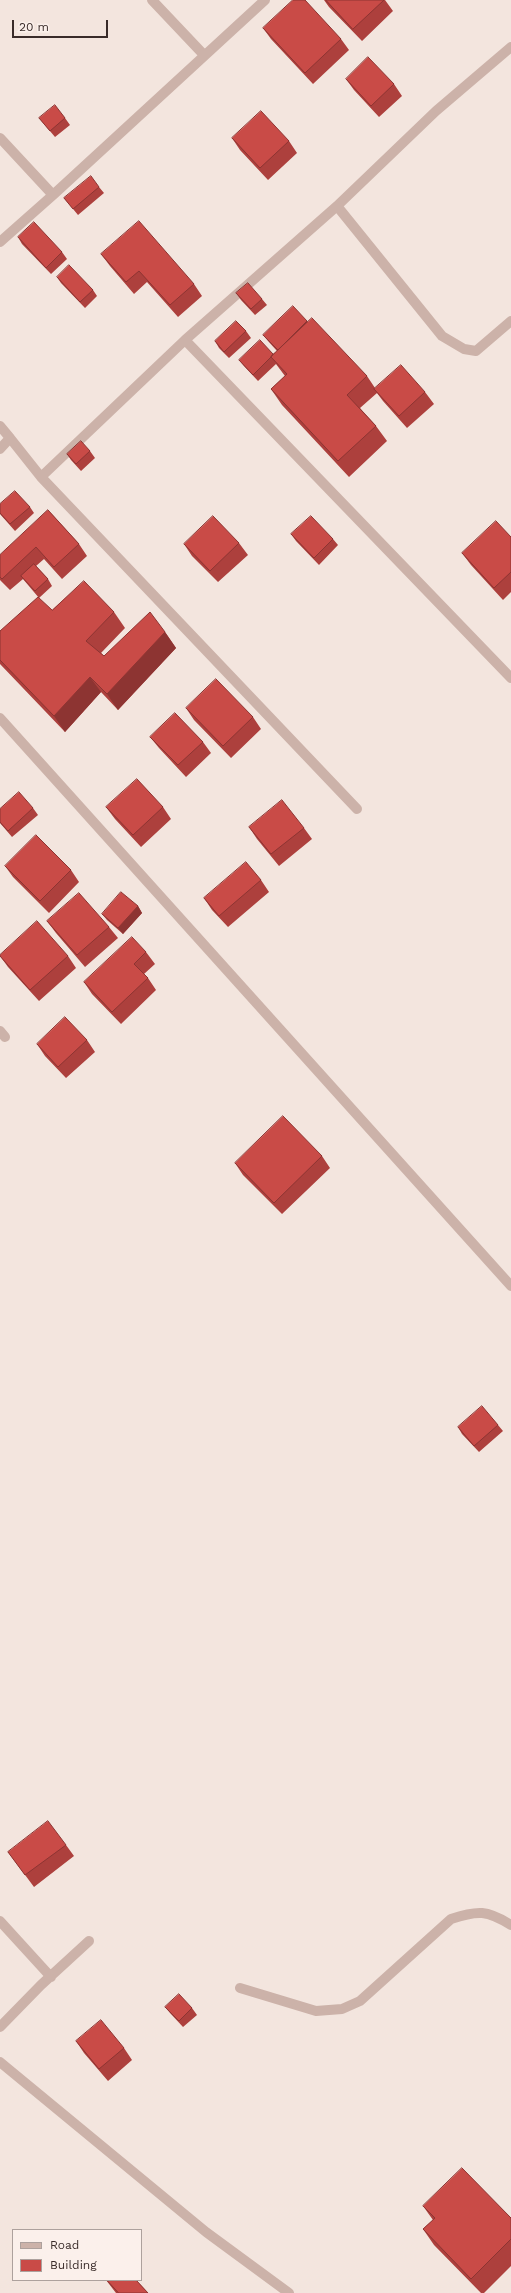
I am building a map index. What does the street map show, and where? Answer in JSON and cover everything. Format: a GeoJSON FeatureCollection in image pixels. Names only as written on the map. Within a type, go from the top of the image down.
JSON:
{"type":"FeatureCollection","features":[{"type":"Feature","properties":{"kind":"street"},"geometry":{"type":"LineString","coordinates":[[152,0],[204,55]]}},
{"type":"Feature","properties":{"kind":"street"},"geometry":{"type":"LineString","coordinates":[[0,242],[265,0]]}},
{"type":"Feature","properties":{"kind":"street"},"geometry":{"type":"LineString","coordinates":[[41,477],[185,340],[337,206],[436,111],[511,47]]}},
{"type":"Feature","properties":{"kind":"street"},"geometry":{"type":"LineString","coordinates":[[0,138],[53,195]]}},
{"type":"Feature","properties":{"kind":"street"},"geometry":{"type":"LineString","coordinates":[[337,206],[442,336],[464,349],[476,351],[511,321]]}},
{"type":"Feature","properties":{"kind":"street"},"geometry":{"type":"LineString","coordinates":[[185,340],[511,678]]}},
{"type":"Feature","properties":{"kind":"street"},"geometry":{"type":"LineString","coordinates":[[0,426],[41,477],[357,809]]}},
{"type":"Feature","properties":{"kind":"street"},"geometry":{"type":"LineString","coordinates":[[0,449],[10,438]]}},
{"type":"Feature","properties":{"kind":"street"},"geometry":{"type":"LineString","coordinates":[[0,718],[511,1286]]}},
{"type":"Feature","properties":{"kind":"street"},"geometry":{"type":"LineString","coordinates":[[240,1988],[316,2011],[342,2009],[360,2001],[451,1919],[470,1913],[492,1914],[511,1924]]}},
{"type":"Feature","properties":{"kind":"street"},"geometry":{"type":"LineString","coordinates":[[0,1922],[51,1977]]}},
{"type":"Feature","properties":{"kind":"street"},"geometry":{"type":"LineString","coordinates":[[0,2027],[89,1941]]}},
{"type":"Feature","properties":{"kind":"street"},"geometry":{"type":"LineString","coordinates":[[0,2062],[206,2232],[289,2293]]}},
{"type":"Feature","properties":{"kind":"building"},"geometry":{"type":"Polygon","coordinates":[[[293,0],[305,0],[341,39],[305,73],[263,28],[293,0]]]}},
{"type":"Feature","properties":{"kind":"building"},"geometry":{"type":"Polygon","coordinates":[[[326,0],[384,0],[353,29],[326,0]]]}},
{"type":"Feature","properties":{"kind":"building"},"geometry":{"type":"Polygon","coordinates":[[[368,57],[394,84],[371,106],[346,79],[368,57]]]}},
{"type":"Feature","properties":{"kind":"building"},"geometry":{"type":"Polygon","coordinates":[[[55,105],[65,118],[50,131],[39,118],[55,105]]]}},
{"type":"Feature","properties":{"kind":"building"},"geometry":{"type":"Polygon","coordinates":[[[261,111],[289,141],[260,168],[232,138],[261,111]]]}},
{"type":"Feature","properties":{"kind":"building"},"geometry":{"type":"Polygon","coordinates":[[[91,176],[99,187],[73,209],[64,198],[91,176]]]}},
{"type":"Feature","properties":{"kind":"building"},"geometry":{"type":"Polygon","coordinates":[[[139,221],[194,284],[170,305],[139,271],[126,282],[101,254],[139,221]]]}},
{"type":"Feature","properties":{"kind":"building"},"geometry":{"type":"Polygon","coordinates":[[[34,222],[62,252],[46,268],[18,237],[34,222]]]}},
{"type":"Feature","properties":{"kind":"building"},"geometry":{"type":"Polygon","coordinates":[[[69,265],[93,290],[80,302],[57,277],[69,265]]]}},
{"type":"Feature","properties":{"kind":"building"},"geometry":{"type":"Polygon","coordinates":[[[248,283],[262,299],[251,309],[236,293],[248,283]]]}},
{"type":"Feature","properties":{"kind":"building"},"geometry":{"type":"Polygon","coordinates":[[[293,306],[307,321],[278,350],[263,335],[293,306]]]}},
{"type":"Feature","properties":{"kind":"building"},"geometry":{"type":"Polygon","coordinates":[[[312,318],[367,376],[347,395],[376,426],[338,461],[271,389],[287,374],[271,357],[312,318]]]}},
{"type":"Feature","properties":{"kind":"building"},"geometry":{"type":"Polygon","coordinates":[[[236,321],[246,331],[224,352],[215,341],[236,321]]]}},
{"type":"Feature","properties":{"kind":"building"},"geometry":{"type":"Polygon","coordinates":[[[260,340],[273,354],[253,375],[239,360],[260,340]]]}},
{"type":"Feature","properties":{"kind":"building"},"geometry":{"type":"Polygon","coordinates":[[[401,365],[425,392],[399,416],[374,389],[401,365]]]}},
{"type":"Feature","properties":{"kind":"building"},"geometry":{"type":"Polygon","coordinates":[[[81,441],[90,451],[76,464],[67,454],[81,441]]]}},
{"type":"Feature","properties":{"kind":"building"},"geometry":{"type":"Polygon","coordinates":[[[15,491],[30,507],[10,524],[0,513],[0,504],[15,491]]]}},
{"type":"Feature","properties":{"kind":"building"},"geometry":{"type":"Polygon","coordinates":[[[48,510],[79,544],[54,567],[36,547],[2,579],[0,577],[0,555],[48,510]]]}},
{"type":"Feature","properties":{"kind":"building"},"geometry":{"type":"Polygon","coordinates":[[[213,516],[239,543],[210,571],[184,544],[213,516]]]}},
{"type":"Feature","properties":{"kind":"building"},"geometry":{"type":"Polygon","coordinates":[[[311,516],[333,539],[314,558],[291,534],[311,516]]]}},
{"type":"Feature","properties":{"kind":"building"},"geometry":{"type":"Polygon","coordinates":[[[496,521],[511,537],[511,572],[494,588],[462,553],[496,521]]]}},
{"type":"Feature","properties":{"kind":"building"},"geometry":{"type":"Polygon","coordinates":[[[34,564],[48,579],[35,591],[21,576],[34,564]]]}},
{"type":"Feature","properties":{"kind":"building"},"geometry":{"type":"Polygon","coordinates":[[[84,581],[114,612],[86,641],[104,656],[150,612],[165,632],[107,694],[90,677],[54,716],[0,660],[0,631],[38,597],[52,610],[84,581]]]}},
{"type":"Feature","properties":{"kind":"building"},"geometry":{"type":"Polygon","coordinates":[[[216,679],[253,717],[223,746],[186,708],[216,679]]]}},
{"type":"Feature","properties":{"kind":"building"},"geometry":{"type":"Polygon","coordinates":[[[175,713],[203,742],[178,765],[150,737],[175,713]]]}},
{"type":"Feature","properties":{"kind":"building"},"geometry":{"type":"Polygon","coordinates":[[[137,779],[163,807],[133,835],[106,807],[137,779]]]}},
{"type":"Feature","properties":{"kind":"building"},"geometry":{"type":"Polygon","coordinates":[[[19,792],[33,808],[8,831],[0,822],[0,809],[19,792]]]}},
{"type":"Feature","properties":{"kind":"building"},"geometry":{"type":"Polygon","coordinates":[[[282,800],[304,828],[271,854],[249,827],[282,800]]]}},
{"type":"Feature","properties":{"kind":"building"},"geometry":{"type":"Polygon","coordinates":[[[36,835],[71,870],[40,901],[5,866],[36,835]]]}},
{"type":"Feature","properties":{"kind":"building"},"geometry":{"type":"Polygon","coordinates":[[[246,862],[261,880],[219,916],[204,898],[246,862]]]}},
{"type":"Feature","properties":{"kind":"building"},"geometry":{"type":"Polygon","coordinates":[[[121,892],[138,906],[118,928],[102,914],[121,892]]]}},
{"type":"Feature","properties":{"kind":"building"},"geometry":{"type":"Polygon","coordinates":[[[79,893],[109,927],[77,955],[47,921],[79,893]]]}},
{"type":"Feature","properties":{"kind":"building"},"geometry":{"type":"Polygon","coordinates":[[[37,921],[68,956],[30,990],[0,955],[37,921]]]}},
{"type":"Feature","properties":{"kind":"building"},"geometry":{"type":"Polygon","coordinates":[[[132,937],[146,952],[134,964],[148,978],[112,1012],[84,982],[132,937]]]}},
{"type":"Feature","properties":{"kind":"building"},"geometry":{"type":"Polygon","coordinates":[[[65,1017],[87,1040],[58,1067],[37,1044],[65,1017]]]}},
{"type":"Feature","properties":{"kind":"building"},"geometry":{"type":"Polygon","coordinates":[[[283,1116],[322,1156],[274,1203],[235,1163],[283,1116]]]}},
{"type":"Feature","properties":{"kind":"building"},"geometry":{"type":"Polygon","coordinates":[[[482,1406],[498,1425],[474,1446],[458,1427],[482,1406]]]}},
{"type":"Feature","properties":{"kind":"building"},"geometry":{"type":"Polygon","coordinates":[[[48,1821],[66,1845],[25,1875],[8,1852],[48,1821]]]}},
{"type":"Feature","properties":{"kind":"building"},"geometry":{"type":"Polygon","coordinates":[[[179,1994],[192,2008],[179,2021],[165,2007],[179,1994]]]}},
{"type":"Feature","properties":{"kind":"building"},"geometry":{"type":"Polygon","coordinates":[[[101,2020],[124,2048],[99,2069],[76,2041],[101,2020]]]}},
{"type":"Feature","properties":{"kind":"building"},"geometry":{"type":"Polygon","coordinates":[[[462,2168],[511,2218],[511,2239],[471,2279],[423,2229],[435,2218],[423,2206],[462,2168]]]}},
{"type":"Feature","properties":{"kind":"building"},"geometry":{"type":"Polygon","coordinates":[[[108,2281],[137,2281],[148,2293],[119,2293],[108,2281]]]}}]}
